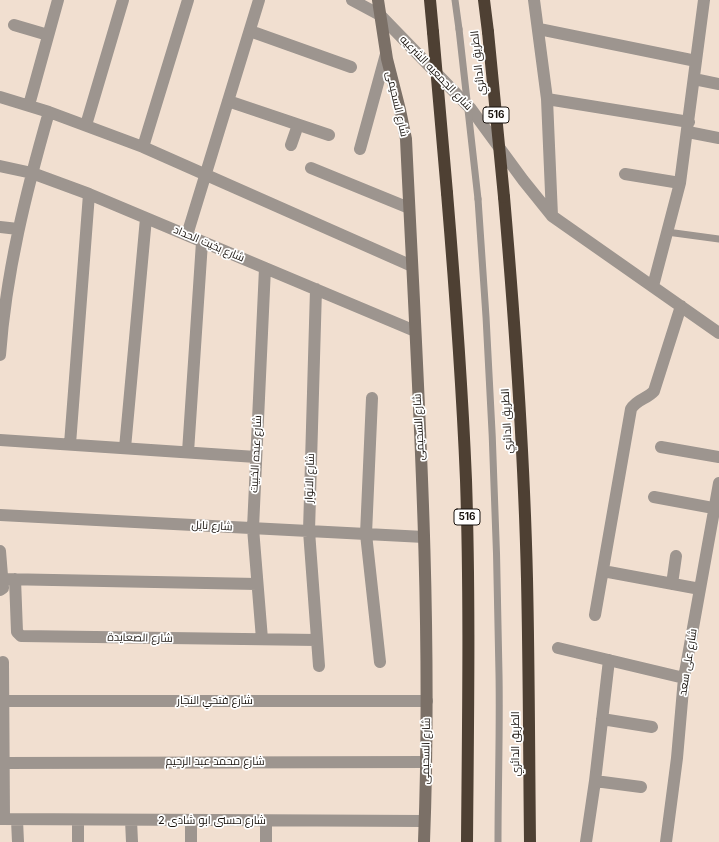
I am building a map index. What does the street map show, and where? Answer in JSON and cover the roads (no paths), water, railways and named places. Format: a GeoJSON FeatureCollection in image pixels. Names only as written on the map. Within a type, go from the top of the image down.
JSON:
{"type":"FeatureCollection","features":[{"type":"Feature","properties":{"kind":"highway","name":"516"},"geometry":{"type":"LineString","coordinates":[[430,0],[455,289],[466,481],[468,617],[466,842]]}},
{"type":"Feature","properties":{"kind":"highway","name":"الطريق الدائري"},"geometry":{"type":"LineString","coordinates":[[484,0],[513,300],[524,483],[528,627],[530,842]]}},
{"type":"Feature","properties":{"kind":"street"},"geometry":{"type":"LineString","coordinates":[[29,106],[58,0]]}},
{"type":"Feature","properties":{"kind":"street"},"geometry":{"type":"LineString","coordinates":[[86,125],[123,0]]}},
{"type":"Feature","properties":{"kind":"street"},"geometry":{"type":"LineString","coordinates":[[143,147],[188,0]]}},
{"type":"Feature","properties":{"kind":"street"},"geometry":{"type":"LineString","coordinates":[[187,235],[260,0]]}},
{"type":"Feature","properties":{"kind":"street","name":"شارع الجمعيه الشرعيه"},"geometry":{"type":"LineString","coordinates":[[352,0],[380,15],[471,110],[552,216],[719,333]]}},
{"type":"Feature","properties":{"kind":"street","name":"شارع السحيمى"},"geometry":{"type":"LineString","coordinates":[[378,0],[386,54],[404,124],[406,139],[424,537],[427,701],[424,842]]}},
{"type":"Feature","properties":{"kind":"street"},"geometry":{"type":"LineString","coordinates":[[534,0],[539,28],[547,99],[552,216]]}},
{"type":"Feature","properties":{"kind":"street"},"geometry":{"type":"LineString","coordinates":[[653,286],[680,183],[704,0]]}},
{"type":"Feature","properties":{"kind":"street"},"geometry":{"type":"LineString","coordinates":[[14,25],[48,35]]}},
{"type":"Feature","properties":{"kind":"street"},"geometry":{"type":"LineString","coordinates":[[539,28],[696,61]]}},
{"type":"Feature","properties":{"kind":"street"},"geometry":{"type":"LineString","coordinates":[[250,31],[351,67]]}},
{"type":"Feature","properties":{"kind":"street"},"geometry":{"type":"LineString","coordinates":[[360,149],[386,54]]}},
{"type":"Feature","properties":{"kind":"street"},"geometry":{"type":"LineString","coordinates":[[694,79],[719,84]]}},
{"type":"Feature","properties":{"kind":"street"},"geometry":{"type":"LineString","coordinates":[[0,97],[49,112],[143,147],[412,266]]}},
{"type":"Feature","properties":{"kind":"street"},"geometry":{"type":"LineString","coordinates":[[547,99],[688,127],[719,138]]}},
{"type":"Feature","properties":{"kind":"street"},"geometry":{"type":"LineString","coordinates":[[228,101],[329,135]]}},
{"type":"Feature","properties":{"kind":"street"},"geometry":{"type":"LineString","coordinates":[[0,347],[4,288],[32,173],[49,112]]}},
{"type":"Feature","properties":{"kind":"street"},"geometry":{"type":"LineString","coordinates":[[291,145],[298,125]]}},
{"type":"Feature","properties":{"kind":"street","name":"شارع بخيت الحداد"},"geometry":{"type":"LineString","coordinates":[[0,166],[32,173],[89,194],[415,331]]}},
{"type":"Feature","properties":{"kind":"street"},"geometry":{"type":"LineString","coordinates":[[311,168],[409,208]]}},
{"type":"Feature","properties":{"kind":"street"},"geometry":{"type":"LineString","coordinates":[[625,174],[680,183]]}},
{"type":"Feature","properties":{"kind":"street"},"geometry":{"type":"LineString","coordinates":[[70,444],[89,194]]}},
{"type":"Feature","properties":{"kind":"street"},"geometry":{"type":"LineString","coordinates":[[125,448],[146,218]]}},
{"type":"Feature","properties":{"kind":"street"},"geometry":{"type":"LineString","coordinates":[[0,227],[18,229]]}},
{"type":"Feature","properties":{"kind":"street"},"geometry":{"type":"LineString","coordinates":[[188,452],[202,242]]}},
{"type":"Feature","properties":{"kind":"street","name":"شارع عبده الخبيت"},"geometry":{"type":"LineString","coordinates":[[262,639],[253,528],[265,268]]}},
{"type":"Feature","properties":{"kind":"street","name":"شارع الانوار"},"geometry":{"type":"LineString","coordinates":[[316,289],[309,531],[319,666]]}},
{"type":"Feature","properties":{"kind":"street"},"geometry":{"type":"LineString","coordinates":[[595,615],[631,408],[638,401],[648,397],[654,391],[681,306]]}},
{"type":"Feature","properties":{"kind":"street"},"geometry":{"type":"LineString","coordinates":[[372,398],[366,534],[380,662]]}},
{"type":"Feature","properties":{"kind":"street"},"geometry":{"type":"LineString","coordinates":[[0,440],[256,457]]}},
{"type":"Feature","properties":{"kind":"street"},"geometry":{"type":"LineString","coordinates":[[661,446],[719,457]]}},
{"type":"Feature","properties":{"kind":"street","name":"شارع على سعد"},"geometry":{"type":"LineString","coordinates":[[666,842],[677,758],[684,678],[700,589],[717,509],[719,483]]}},
{"type":"Feature","properties":{"kind":"street"},"geometry":{"type":"LineString","coordinates":[[654,497],[717,509]]}},
{"type":"Feature","properties":{"kind":"street","name":"شارع نايل"},"geometry":{"type":"LineString","coordinates":[[0,515],[424,537]]}},
{"type":"Feature","properties":{"kind":"street"},"geometry":{"type":"LineString","coordinates":[[0,551],[1,585],[15,579],[257,584]]}},
{"type":"Feature","properties":{"kind":"street"},"geometry":{"type":"LineString","coordinates":[[672,584],[676,556]]}},
{"type":"Feature","properties":{"kind":"street"},"geometry":{"type":"LineString","coordinates":[[603,571],[700,589]]}},
{"type":"Feature","properties":{"kind":"street","name":"شارع الصعايدة"},"geometry":{"type":"LineString","coordinates":[[15,579],[17,632],[21,636],[317,640]]}},
{"type":"Feature","properties":{"kind":"street"},"geometry":{"type":"LineString","coordinates":[[558,648],[684,678]]}},
{"type":"Feature","properties":{"kind":"street"},"geometry":{"type":"LineString","coordinates":[[586,842],[595,781],[609,660]]}},
{"type":"Feature","properties":{"kind":"street"},"geometry":{"type":"LineString","coordinates":[[2,819],[4,763],[3,662]]}},
{"type":"Feature","properties":{"kind":"street","name":"شارع فتحي النجار"},"geometry":{"type":"LineString","coordinates":[[4,702],[427,701]]}},
{"type":"Feature","properties":{"kind":"street"},"geometry":{"type":"LineString","coordinates":[[602,719],[652,727]]}},
{"type":"Feature","properties":{"kind":"street","name":"شارع محمد عبد الرحيم"},"geometry":{"type":"LineString","coordinates":[[4,763],[426,762]]}},
{"type":"Feature","properties":{"kind":"street"},"geometry":{"type":"LineString","coordinates":[[595,781],[641,787]]}},
{"type":"Feature","properties":{"kind":"street","name":"شارع حسنى ابو شادى 2"},"geometry":{"type":"LineString","coordinates":[[2,819],[424,821]]}},
{"type":"Feature","properties":{"kind":"street"},"geometry":{"type":"LineString","coordinates":[[17,820],[18,842]]}},
{"type":"Feature","properties":{"kind":"street"},"geometry":{"type":"LineString","coordinates":[[78,820],[78,842]]}},
{"type":"Feature","properties":{"kind":"street"},"geometry":{"type":"LineString","coordinates":[[131,820],[132,842]]}},
{"type":"Feature","properties":{"kind":"street"},"geometry":{"type":"LineString","coordinates":[[191,821],[191,842]]}},
{"type":"Feature","properties":{"kind":"street"},"geometry":{"type":"LineString","coordinates":[[266,821],[266,842]]}},
{"type":"Feature","properties":{"kind":"lane"},"geometry":{"type":"LineString","coordinates":[[455,0],[478,199],[492,427],[499,674],[498,842]]}},
{"type":"Feature","properties":{"kind":"lane"},"geometry":{"type":"LineString","coordinates":[[667,232],[719,239]]}}]}
